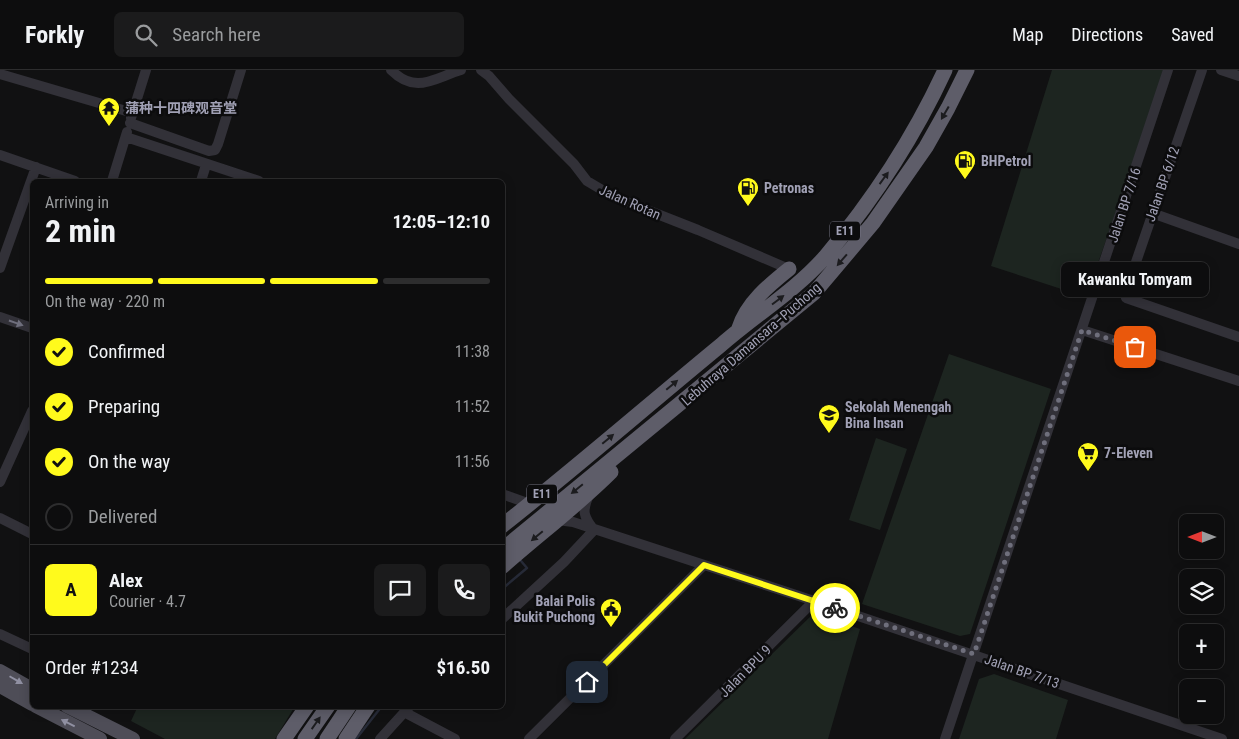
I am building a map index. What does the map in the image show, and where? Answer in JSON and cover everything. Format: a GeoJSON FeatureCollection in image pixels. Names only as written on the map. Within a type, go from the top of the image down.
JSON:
{"type":"FeatureCollection","features":[{"type":"Feature","properties":{"kind":"highway","name":"Lebuhraya Damansara–Puchong"},"geometry":{"type":"LineString","coordinates":[[505,548],[814,293],[889,201],[926,147],[968,70]]}},
{"type":"Feature","properties":{"kind":"highway","name":"Lebuhraya Damansara–Puchong"},"geometry":{"type":"LineString","coordinates":[[505,524],[739,329],[788,292],[824,257],[898,159],[927,110],[943,74]]}},
{"type":"Feature","properties":{"kind":"highway"},"geometry":{"type":"LineString","coordinates":[[739,329],[742,318],[751,304],[789,268]]}},
{"type":"Feature","properties":{"kind":"highway"},"geometry":{"type":"LineString","coordinates":[[505,564],[589,495],[669,414]]}},
{"type":"Feature","properties":{"kind":"highway"},"geometry":{"type":"LineString","coordinates":[[284,739],[305,709]]}},
{"type":"Feature","properties":{"kind":"highway"},"geometry":{"type":"LineString","coordinates":[[305,739],[326,709]]}},
{"type":"Feature","properties":{"kind":"highway"},"geometry":{"type":"LineString","coordinates":[[327,739],[347,709]]}},
{"type":"Feature","properties":{"kind":"highway"},"geometry":{"type":"LineString","coordinates":[[346,739],[366,709]]}},
{"type":"Feature","properties":{"kind":"main road"},"geometry":{"type":"LineString","coordinates":[[0,671],[30,688]]}},
{"type":"Feature","properties":{"kind":"main road"},"geometry":{"type":"LineString","coordinates":[[0,686],[30,703]]}},
{"type":"Feature","properties":{"kind":"main road"},"geometry":{"type":"LineString","coordinates":[[42,709],[100,739]]}},
{"type":"Feature","properties":{"kind":"main road"},"geometry":{"type":"LineString","coordinates":[[72,709],[134,739]]}},
{"type":"Feature","properties":{"kind":"street"},"geometry":{"type":"LineString","coordinates":[[113,179],[146,70]]}},
{"type":"Feature","properties":{"kind":"street"},"geometry":{"type":"LineString","coordinates":[[0,74],[131,118],[209,151],[215,150],[218,144],[241,70]]}},
{"type":"Feature","properties":{"kind":"street"},"geometry":{"type":"LineString","coordinates":[[391,70],[398,77],[414,84],[429,82],[461,70]]}},
{"type":"Feature","properties":{"kind":"street","name":"Jalan Rotan"},"geometry":{"type":"LineString","coordinates":[[481,70],[574,164],[587,182],[614,198],[789,268]]}},
{"type":"Feature","properties":{"kind":"street","name":"Jalan BP 7/16"},"geometry":{"type":"LineString","coordinates":[[945,739],[1168,70]]}},
{"type":"Feature","properties":{"kind":"street","name":"Jalan BP 6/12"},"geometry":{"type":"LineString","coordinates":[[1202,70],[1126,290],[1126,298],[1239,337]]}},
{"type":"Feature","properties":{"kind":"street"},"geometry":{"type":"LineString","coordinates":[[1221,70],[1239,76]]}},
{"type":"Feature","properties":{"kind":"street"},"geometry":{"type":"LineString","coordinates":[[126,137],[252,179]]}},
{"type":"Feature","properties":{"kind":"street"},"geometry":{"type":"LineString","coordinates":[[0,155],[69,179]]}},
{"type":"Feature","properties":{"kind":"street"},"geometry":{"type":"LineString","coordinates":[[201,179],[206,165]]}},
{"type":"Feature","properties":{"kind":"street"},"geometry":{"type":"LineString","coordinates":[[32,179],[36,167]]}},
{"type":"Feature","properties":{"kind":"street"},"geometry":{"type":"LineString","coordinates":[[0,268],[30,184]]}},
{"type":"Feature","properties":{"kind":"street"},"geometry":{"type":"LineString","coordinates":[[1152,213],[1238,241]]}},
{"type":"Feature","properties":{"kind":"street"},"geometry":{"type":"LineString","coordinates":[[0,317],[30,327]]}},
{"type":"Feature","properties":{"kind":"street"},"geometry":{"type":"LineString","coordinates":[[1082,330],[1239,381]]}},
{"type":"Feature","properties":{"kind":"street"},"geometry":{"type":"LineString","coordinates":[[0,482],[30,415]]}},
{"type":"Feature","properties":{"kind":"street"},"geometry":{"type":"LineString","coordinates":[[505,495],[530,504]]}},
{"type":"Feature","properties":{"kind":"street"},"geometry":{"type":"LineString","coordinates":[[505,616],[564,562],[594,530],[585,519],[584,512],[589,495]]}},
{"type":"Feature","properties":{"kind":"street"},"geometry":{"type":"LineString","coordinates":[[0,518],[30,533]]}},
{"type":"Feature","properties":{"kind":"street","name":"Jalan BP 7/13"},"geometry":{"type":"LineString","coordinates":[[557,520],[572,522],[704,565],[974,654],[1094,697],[1222,739]]}},
{"type":"Feature","properties":{"kind":"street"},"geometry":{"type":"LineString","coordinates":[[529,739],[704,565]]}},
{"type":"Feature","properties":{"kind":"street","name":"Jalan BPU 9"},"geometry":{"type":"LineString","coordinates":[[675,739],[814,602]]}},
{"type":"Feature","properties":{"kind":"street"},"geometry":{"type":"LineString","coordinates":[[0,634],[30,648]]}},
{"type":"Feature","properties":{"kind":"street"},"geometry":{"type":"LineString","coordinates":[[380,739],[407,709],[455,739]]}},
{"type":"Feature","properties":{"kind":"shaded area"},"geometry":{"type":"Polygon","coordinates":[[[1052,70],[1166,70],[1086,297],[991,266],[1052,70]]]}},
{"type":"Feature","properties":{"kind":"shaded area"},"geometry":{"type":"Polygon","coordinates":[[[949,354],[1051,389],[970,634],[960,636],[862,604],[949,354]]]}},
{"type":"Feature","properties":{"kind":"shaded area"},"geometry":{"type":"Polygon","coordinates":[[[876,438],[907,449],[880,530],[849,520],[876,438]]]}},
{"type":"Feature","properties":{"kind":"shaded area"},"geometry":{"type":"Polygon","coordinates":[[[814,613],[860,629],[828,739],[685,739],[814,613]]]}},
{"type":"Feature","properties":{"kind":"shaded area"},"geometry":{"type":"Polygon","coordinates":[[[994,674],[1068,700],[1056,739],[959,739],[979,679],[994,674]]]}},
{"type":"Feature","properties":{"kind":"shaded area"},"geometry":{"type":"Polygon","coordinates":[[[137,709],[293,709],[275,739],[165,739],[131,721],[137,709]]]}},
{"type":"Feature","properties":{"kind":"waterway"},"geometry":{"type":"LineString","coordinates":[[505,586],[527,568],[521,561]]}},
{"type":"Feature","properties":{"kind":"waterway"},"geometry":{"type":"LineString","coordinates":[[356,739],[380,709]]}},
{"type":"Feature","properties":{"kind":"way so far"},"geometry":{"type":"LineString","coordinates":[[835,608],[974,654],[1082,330],[1135,347]]}},
{"type":"Feature","properties":{"kind":"place","name":"蒲种十四碑观音堂"},"geometry":{"type":"Point","coordinates":[109,127]}},
{"type":"Feature","properties":{"kind":"place","name":"BHPetrol"},"geometry":{"type":"Point","coordinates":[965,180]}},
{"type":"Feature","properties":{"kind":"place","name":"Petronas"},"geometry":{"type":"Point","coordinates":[748,207]}},
{"type":"Feature","properties":{"kind":"place","name":"Kawanku Tomyam"},"geometry":{"type":"Point","coordinates":[1135,347]}},
{"type":"Feature","properties":{"kind":"place","name":"Sekolah Menengah Bina Insan"},"geometry":{"type":"Point","coordinates":[829,434]}},
{"type":"Feature","properties":{"kind":"place","name":"7-Eleven"},"geometry":{"type":"Point","coordinates":[1088,472]}},
{"type":"Feature","properties":{"kind":"place","name":"Balai Polis Bukit Puchong"},"geometry":{"type":"Point","coordinates":[611,628]}},
{"type":"Feature","properties":{"kind":"route"},"geometry":{"type":"LineString","coordinates":[[587,682],[704,565],[835,608]]}}]}
